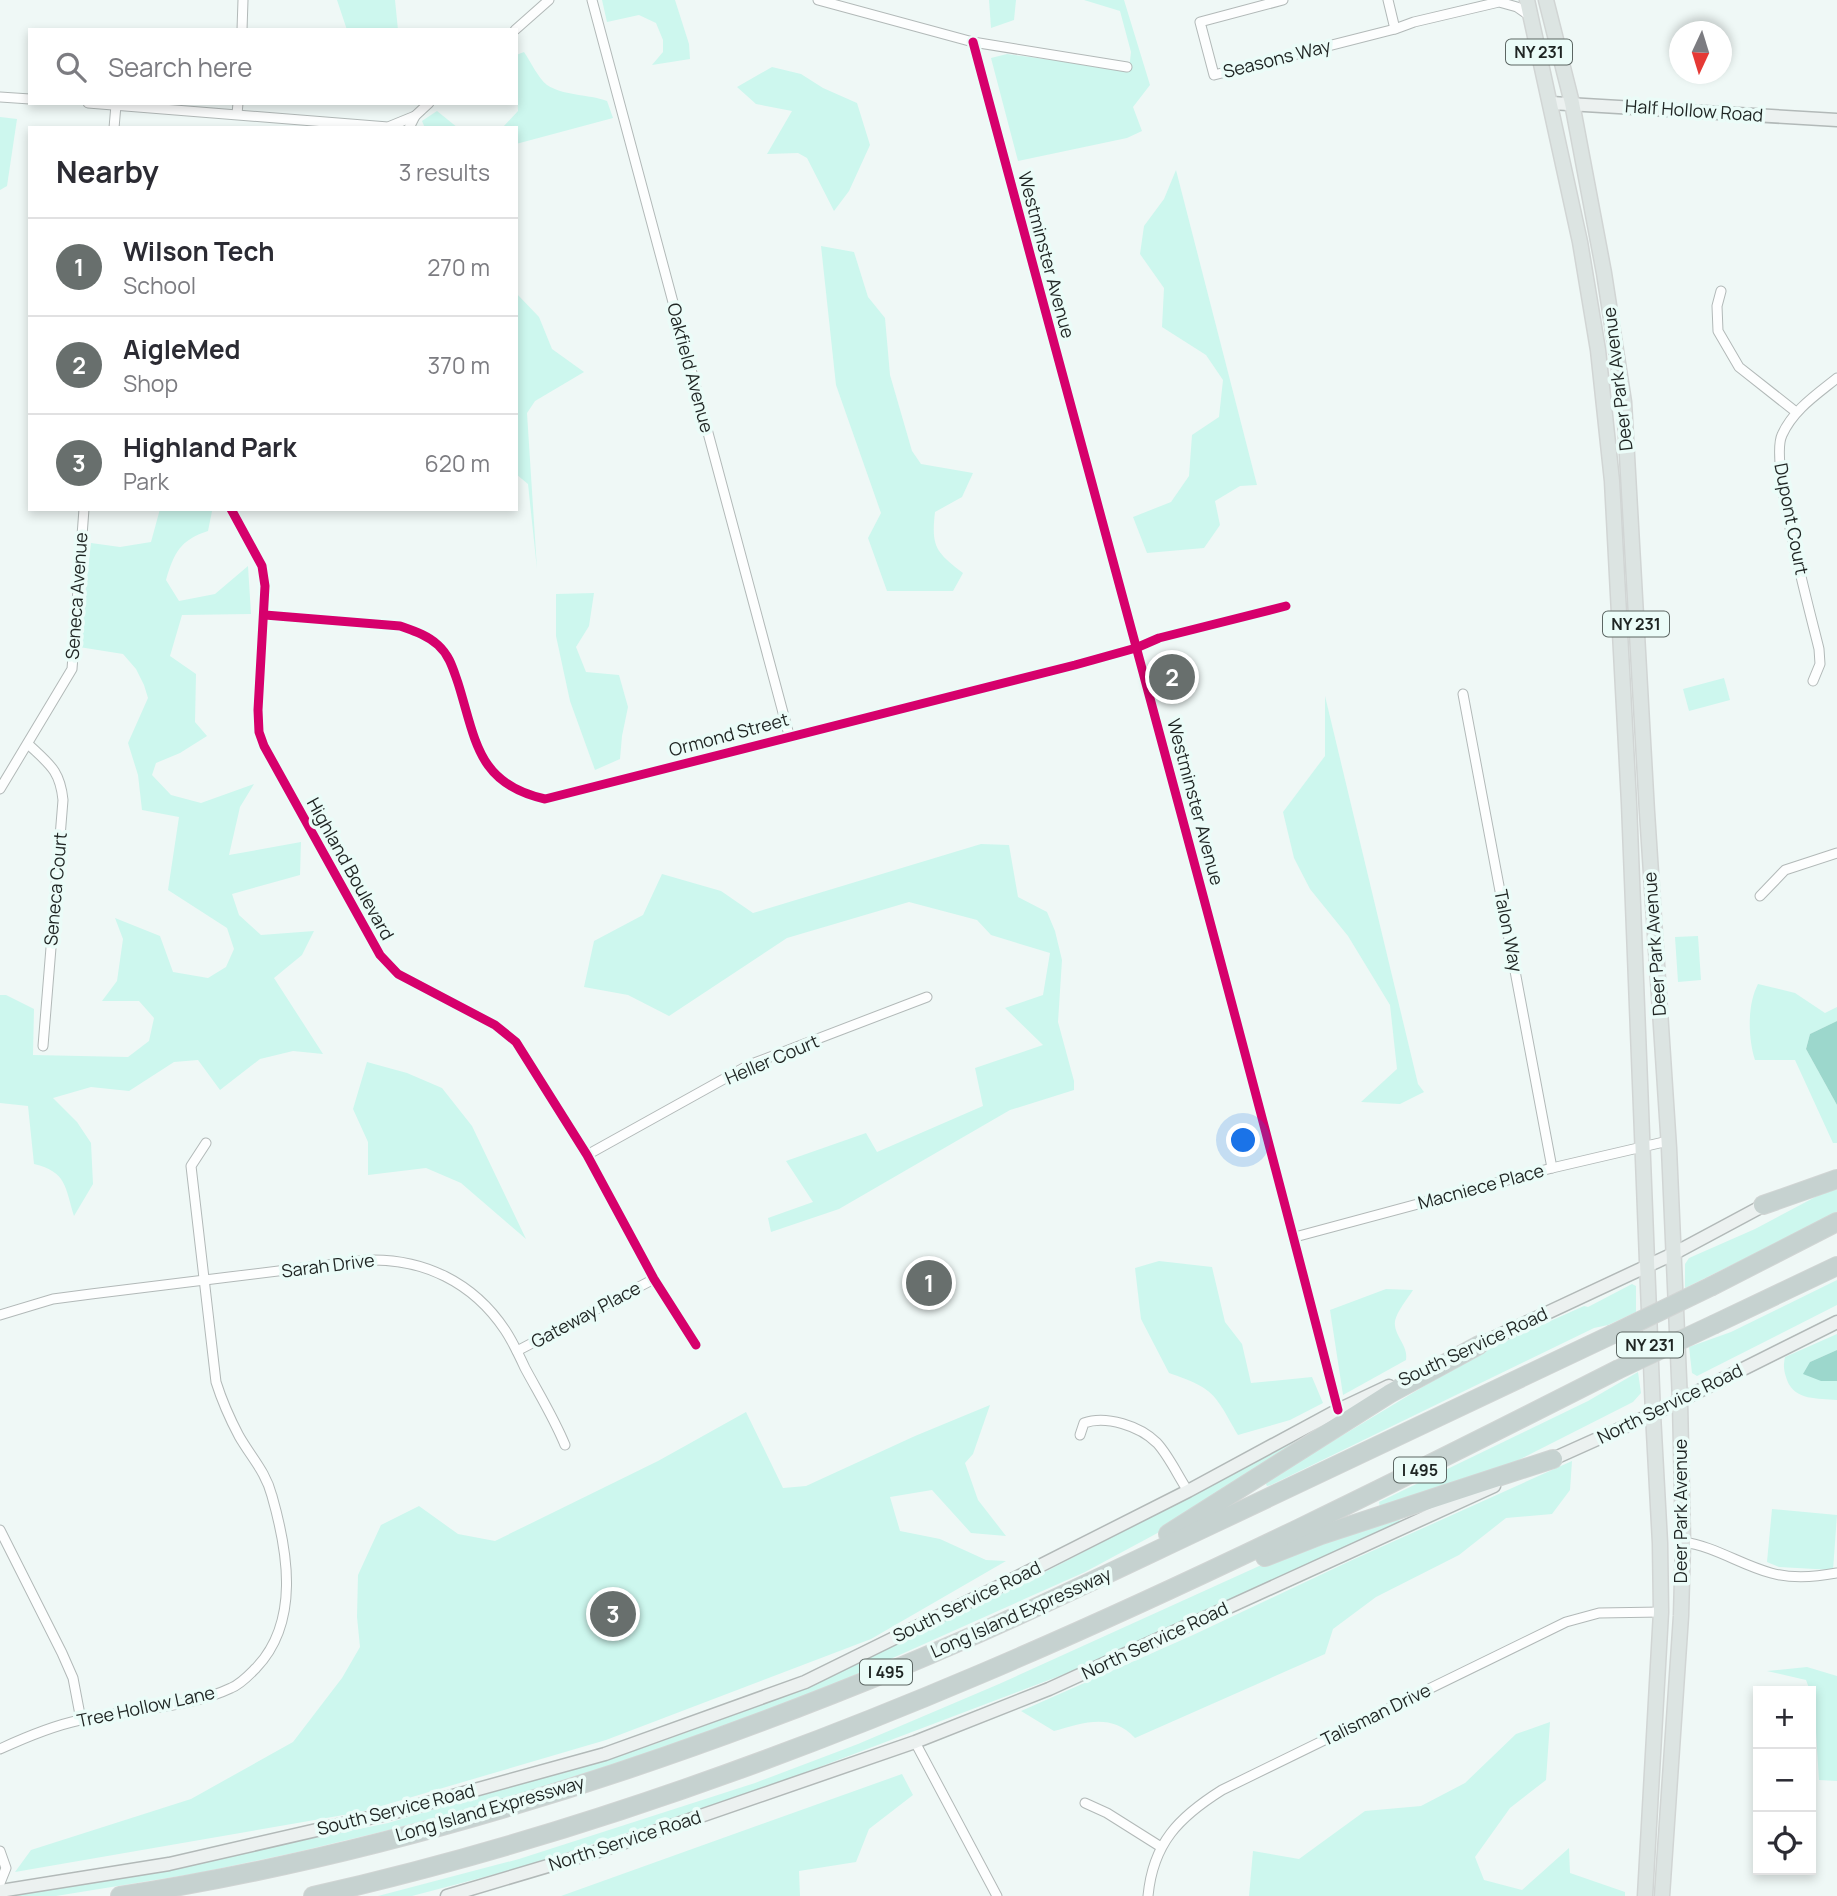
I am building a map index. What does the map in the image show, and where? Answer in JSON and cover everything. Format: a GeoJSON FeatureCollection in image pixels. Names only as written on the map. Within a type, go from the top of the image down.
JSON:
{"type":"FeatureCollection","features":[{"type":"Feature","properties":{"kind":"highway"},"geometry":{"type":"LineString","coordinates":[[1763,1205],[1837,1179]]}},
{"type":"Feature","properties":{"kind":"highway","name":"Long Island Expressway"},"geometry":{"type":"LineString","coordinates":[[120,1896],[359,1847],[465,1819],[572,1787],[790,1710],[905,1665],[1011,1619],[1611,1335],[1837,1222]]}},
{"type":"Feature","properties":{"kind":"highway","name":"I 495"},"geometry":{"type":"LineString","coordinates":[[313,1896],[475,1856],[583,1823],[754,1764],[920,1700],[1221,1567],[1617,1370],[1837,1266]]}},
{"type":"Feature","properties":{"kind":"highway"},"geometry":{"type":"LineString","coordinates":[[1011,1619],[1183,1526],[1389,1394],[1479,1345]]}},
{"type":"Feature","properties":{"kind":"highway"},"geometry":{"type":"LineString","coordinates":[[1221,1567],[1258,1560],[1321,1535],[1553,1459]]}},
{"type":"Feature","properties":{"kind":"main road","name":"Deer Park Avenue"},"geometry":{"type":"LineString","coordinates":[[1527,0],[1580,242],[1598,350],[1612,481],[1660,1543],[1661,1612],[1644,1896]]}},
{"type":"Feature","properties":{"kind":"main road","name":"Deer Park Avenue"},"geometry":{"type":"LineString","coordinates":[[1546,0],[1572,103],[1604,273],[1624,402],[1668,1141],[1680,1401],[1683,1542],[1681,1616],[1662,1896]]}},
{"type":"Feature","properties":{"kind":"main road","name":"Half Hollow Road"},"geometry":{"type":"LineString","coordinates":[[1551,103],[1837,120]]}},
{"type":"Feature","properties":{"kind":"main road"},"geometry":{"type":"LineString","coordinates":[[1616,562],[1633,562]]}},
{"type":"Feature","properties":{"kind":"main road","name":"South Service Road"},"geometry":{"type":"LineString","coordinates":[[0,1891],[169,1864],[395,1812],[605,1754],[805,1682],[1188,1491],[1338,1410],[1673,1254],[1763,1205],[1837,1171]]}},
{"type":"Feature","properties":{"kind":"main road","name":"North Service Road"},"geometry":{"type":"LineString","coordinates":[[447,1896],[605,1849],[915,1742],[1049,1689],[1653,1414],[1837,1322]]}},
{"type":"Feature","properties":{"kind":"street"},"geometry":{"type":"LineString","coordinates":[[242,28],[243,0]]}},
{"type":"Feature","properties":{"kind":"street"},"geometry":{"type":"LineString","coordinates":[[517,28],[549,0]]}},
{"type":"Feature","properties":{"kind":"street","name":"Oakfield Avenue"},"geometry":{"type":"LineString","coordinates":[[592,0],[789,736]]}},
{"type":"Feature","properties":{"kind":"street"},"geometry":{"type":"LineString","coordinates":[[818,0],[973,42],[1127,66]]}},
{"type":"Feature","properties":{"kind":"street","name":"Seasons Way"},"geometry":{"type":"LineString","coordinates":[[1283,0],[1200,22],[1214,75],[1501,1]]}},
{"type":"Feature","properties":{"kind":"street"},"geometry":{"type":"LineString","coordinates":[[1388,0],[1395,29]]}},
{"type":"Feature","properties":{"kind":"street"},"geometry":{"type":"LineString","coordinates":[[1501,1],[1517,7],[1531,17]]}},
{"type":"Feature","properties":{"kind":"street","name":"Westminster Avenue"},"geometry":{"type":"LineString","coordinates":[[973,42],[1295,1237],[1338,1410]]}},
{"type":"Feature","properties":{"kind":"street"},"geometry":{"type":"LineString","coordinates":[[0,97],[28,99]]}},
{"type":"Feature","properties":{"kind":"street"},"geometry":{"type":"LineString","coordinates":[[114,126],[116,105],[376,126]]}},
{"type":"Feature","properties":{"kind":"street"},"geometry":{"type":"LineString","coordinates":[[237,105],[237,114]]}},
{"type":"Feature","properties":{"kind":"street"},"geometry":{"type":"LineString","coordinates":[[410,126],[415,116],[427,105]]}},
{"type":"Feature","properties":{"kind":"street"},"geometry":{"type":"LineString","coordinates":[[390,126],[415,116]]}},
{"type":"Feature","properties":{"kind":"street"},"geometry":{"type":"LineString","coordinates":[[1721,291],[1717,306],[1718,331],[1739,367],[1796,412]]}},
{"type":"Feature","properties":{"kind":"street","name":"Dupont Court"},"geometry":{"type":"LineString","coordinates":[[1813,681],[1820,664],[1819,649],[1778,464],[1780,437],[1796,412],[1837,378]]}},
{"type":"Feature","properties":{"kind":"street","name":"Seneca Avenue"},"geometry":{"type":"LineString","coordinates":[[0,789],[72,669],[84,511]]}},
{"type":"Feature","properties":{"kind":"street","name":"Highland Boulevard"},"geometry":{"type":"LineString","coordinates":[[232,511],[262,566],[265,586],[259,732],[264,746],[380,955],[398,974],[495,1025],[516,1042],[587,1155],[654,1279],[696,1345]]}},
{"type":"Feature","properties":{"kind":"street","name":"Ormond Street"},"geometry":{"type":"LineString","coordinates":[[265,615],[400,626],[421,633],[439,646],[451,660],[480,755],[491,772],[507,786],[545,799],[1136,648],[1159,638],[1286,606]]}},
{"type":"Feature","properties":{"kind":"street","name":"Talon Way"},"geometry":{"type":"LineString","coordinates":[[1463,694],[1552,1168]]}},
{"type":"Feature","properties":{"kind":"street","name":"Seneca Court"},"geometry":{"type":"LineString","coordinates":[[28,744],[61,781],[63,800],[43,1046]]}},
{"type":"Feature","properties":{"kind":"street"},"geometry":{"type":"LineString","coordinates":[[1760,896],[1785,870],[1837,853]]}},
{"type":"Feature","properties":{"kind":"street","name":"Heller Court"},"geometry":{"type":"LineString","coordinates":[[587,1155],[749,1065],[927,998]]}},
{"type":"Feature","properties":{"kind":"street","name":"Macniece Place"},"geometry":{"type":"LineString","coordinates":[[1295,1237],[1552,1168],[1668,1141]]}},
{"type":"Feature","properties":{"kind":"street","name":"Tree Hollow Lane"},"geometry":{"type":"LineString","coordinates":[[0,1749],[31,1735],[81,1720],[171,1705],[233,1688],[265,1658],[284,1619],[287,1602],[280,1527],[266,1475],[239,1435],[216,1382],[191,1166],[206,1143]]}},
{"type":"Feature","properties":{"kind":"street","name":"Sarah Drive"},"geometry":{"type":"LineString","coordinates":[[0,1315],[53,1299],[366,1260],[391,1259],[414,1263],[440,1272],[460,1284],[495,1316],[517,1351],[565,1446]]}},
{"type":"Feature","properties":{"kind":"street","name":"Gateway Place"},"geometry":{"type":"LineString","coordinates":[[517,1351],[654,1279]]}},
{"type":"Feature","properties":{"kind":"street"},"geometry":{"type":"LineString","coordinates":[[1080,1434],[1084,1423],[1094,1420],[1119,1423],[1138,1431],[1157,1443],[1188,1491]]}},
{"type":"Feature","properties":{"kind":"street"},"geometry":{"type":"LineString","coordinates":[[0,1530],[73,1678],[81,1720]]}},
{"type":"Feature","properties":{"kind":"street"},"geometry":{"type":"LineString","coordinates":[[1683,1542],[1698,1544],[1773,1573],[1797,1577],[1837,1573]]}},
{"type":"Feature","properties":{"kind":"street","name":"Talisman Drive"},"geometry":{"type":"LineString","coordinates":[[1148,1896],[1153,1868],[1161,1847],[1179,1821],[1196,1806],[1222,1790],[1566,1622],[1599,1613],[1661,1612]]}},
{"type":"Feature","properties":{"kind":"street"},"geometry":{"type":"LineString","coordinates":[[915,1742],[997,1896]]}},
{"type":"Feature","properties":{"kind":"street"},"geometry":{"type":"LineString","coordinates":[[1086,1803],[1161,1847]]}},
{"type":"Feature","properties":{"kind":"street"},"geometry":{"type":"LineString","coordinates":[[0,1851],[6,1868],[0,1883]]}},
{"type":"Feature","properties":{"kind":"shaded area"},"geometry":{"type":"Polygon","coordinates":[[[337,0],[395,0],[398,28],[346,28],[337,0]]]}},
{"type":"Feature","properties":{"kind":"shaded area"},"geometry":{"type":"Polygon","coordinates":[[[602,0],[675,0],[689,44],[690,59],[652,65],[663,52],[663,40],[656,23],[639,15],[607,22],[602,0]]]}},
{"type":"Feature","properties":{"kind":"shaded area"},"geometry":{"type":"Polygon","coordinates":[[[989,0],[1016,0],[1014,20],[991,28],[989,0]]]}},
{"type":"Feature","properties":{"kind":"shaded area"},"geometry":{"type":"Polygon","coordinates":[[[1084,0],[1124,0],[1150,85],[1133,107],[1142,131],[1127,138],[1018,161],[991,58],[1007,54],[1129,70],[1131,52],[1120,11],[1084,0]]]}},
{"type":"Feature","properties":{"kind":"shaded area"},"geometry":{"type":"Polygon","coordinates":[[[524,52],[538,74],[554,89],[607,101],[613,118],[518,143],[518,126],[504,126],[518,111],[518,54],[524,52]]]}},
{"type":"Feature","properties":{"kind":"shaded area"},"geometry":{"type":"Polygon","coordinates":[[[772,67],[801,74],[823,88],[857,103],[870,145],[849,191],[834,211],[807,158],[798,153],[767,154],[792,111],[756,104],[737,87],[772,67]]]}},
{"type":"Feature","properties":{"kind":"shaded area"},"geometry":{"type":"Polygon","coordinates":[[[437,111],[456,126],[424,126],[422,121],[437,111]]]}},
{"type":"Feature","properties":{"kind":"shaded area"},"geometry":{"type":"Polygon","coordinates":[[[0,117],[17,119],[7,186],[0,190],[0,117]]]}},
{"type":"Feature","properties":{"kind":"shaded area"},"geometry":{"type":"Polygon","coordinates":[[[1176,170],[1257,485],[1240,486],[1215,501],[1220,525],[1204,548],[1147,553],[1133,517],[1171,502],[1189,476],[1192,435],[1219,417],[1223,380],[1206,355],[1162,327],[1164,288],[1140,254],[1144,226],[1164,199],[1176,170]]]}},
{"type":"Feature","properties":{"kind":"shaded area"},"geometry":{"type":"Polygon","coordinates":[[[821,246],[854,252],[868,297],[885,318],[890,375],[912,451],[921,464],[973,473],[962,497],[935,512],[934,533],[937,548],[963,573],[953,591],[887,591],[868,538],[881,513],[836,385],[821,246]]]}},
{"type":"Feature","properties":{"kind":"shaded area"},"geometry":{"type":"Polygon","coordinates":[[[518,295],[539,317],[552,349],[584,372],[535,401],[527,413],[537,569],[528,484],[518,476],[518,295]]]}},
{"type":"Feature","properties":{"kind":"shaded area"},"geometry":{"type":"Polygon","coordinates":[[[159,511],[212,511],[208,531],[185,543],[175,555],[169,571],[166,580],[179,601],[215,594],[248,566],[251,614],[182,615],[170,656],[196,674],[195,722],[207,736],[180,753],[156,763],[152,775],[171,795],[201,803],[254,784],[240,807],[229,855],[301,842],[300,875],[232,894],[239,915],[261,935],[314,931],[302,955],[274,978],[323,1054],[293,1051],[260,1059],[220,1090],[198,1060],[174,1062],[129,1091],[91,1087],[53,1098],[77,1122],[91,1143],[93,1184],[74,1216],[59,1176],[34,1164],[28,1106],[0,1103],[0,995],[6,995],[34,1009],[33,1055],[128,1057],[149,1041],[154,1018],[139,1001],[102,1001],[117,981],[123,939],[115,918],[160,936],[173,972],[208,978],[226,967],[234,949],[227,928],[168,890],[179,817],[142,810],[138,775],[128,743],[148,698],[136,669],[123,654],[79,647],[91,543],[120,547],[151,542],[159,511]]]}},
{"type":"Feature","properties":{"kind":"shaded area"},"geometry":{"type":"Polygon","coordinates":[[[594,593],[589,626],[576,647],[586,672],[619,675],[628,707],[620,759],[595,770],[570,701],[556,636],[556,594],[594,593]]]}},
{"type":"Feature","properties":{"kind":"shaded area"},"geometry":{"type":"Polygon","coordinates":[[[1724,678],[1730,700],[1689,711],[1683,689],[1724,678]]]}},
{"type":"Feature","properties":{"kind":"shaded area"},"geometry":{"type":"Polygon","coordinates":[[[1325,696],[1418,1084],[1424,1092],[1400,1104],[1361,1102],[1397,1069],[1390,1005],[1348,936],[1310,889],[1294,858],[1283,812],[1325,756],[1325,696]]]}},
{"type":"Feature","properties":{"kind":"shaded area"},"geometry":{"type":"Polygon","coordinates":[[[981,844],[1009,845],[1018,897],[1047,912],[1055,931],[1062,960],[1058,1022],[1074,1090],[1010,1110],[839,1209],[771,1232],[768,1218],[813,1202],[786,1161],[866,1133],[877,1152],[983,1106],[975,1068],[1043,1045],[1005,1008],[1043,995],[1050,953],[991,935],[977,920],[909,902],[787,938],[669,1016],[628,995],[584,987],[594,941],[643,915],[662,874],[721,891],[753,913],[981,844]]]}},
{"type":"Feature","properties":{"kind":"shaded area"},"geometry":{"type":"Polygon","coordinates":[[[1698,936],[1701,980],[1678,982],[1675,937],[1698,936]]]}},
{"type":"Feature","properties":{"kind":"shaded area"},"geometry":{"type":"Polygon","coordinates":[[[1758,984],[1795,993],[1825,1013],[1837,1007],[1837,1021],[1810,1034],[1806,1049],[1837,1105],[1837,1143],[1833,1143],[1795,1060],[1755,1060],[1750,1022],[1754,992],[1758,984]]]}},
{"type":"Feature","properties":{"kind":"shaded area"},"geometry":{"type":"Polygon","coordinates":[[[1837,1021],[1837,1105],[1806,1049],[1810,1034],[1837,1021]]]}},
{"type":"Feature","properties":{"kind":"shaded area"},"geometry":{"type":"Polygon","coordinates":[[[367,1062],[407,1073],[442,1088],[472,1126],[526,1239],[461,1183],[426,1168],[368,1175],[368,1142],[353,1109],[367,1062]]]}},
{"type":"Feature","properties":{"kind":"shaded area"},"geometry":{"type":"Polygon","coordinates":[[[1837,1189],[1837,1213],[1685,1288],[1685,1264],[1689,1258],[1755,1229],[1819,1195],[1837,1189]]]}},
{"type":"Feature","properties":{"kind":"shaded area"},"geometry":{"type":"Polygon","coordinates":[[[1159,1261],[1212,1267],[1225,1322],[1242,1344],[1251,1383],[1312,1377],[1323,1403],[1290,1420],[1238,1435],[1212,1394],[1169,1373],[1141,1319],[1135,1268],[1159,1261]]]}},
{"type":"Feature","properties":{"kind":"shaded area"},"geometry":{"type":"Polygon","coordinates":[[[1837,1280],[1837,1305],[1697,1376],[1692,1373],[1689,1347],[1731,1332],[1837,1280]]]}},
{"type":"Feature","properties":{"kind":"shaded area"},"geometry":{"type":"Polygon","coordinates":[[[1632,1284],[1636,1286],[1636,1312],[1608,1325],[1594,1328],[1267,1486],[1265,1482],[1479,1353],[1584,1306],[1588,1307],[1632,1284]]]}},
{"type":"Feature","properties":{"kind":"shaded area"},"geometry":{"type":"Polygon","coordinates":[[[1386,1289],[1413,1290],[1395,1321],[1406,1360],[1343,1395],[1330,1310],[1386,1289]]]}},
{"type":"Feature","properties":{"kind":"shaded area"},"geometry":{"type":"Polygon","coordinates":[[[1837,1334],[1837,1350],[1810,1362],[1821,1381],[1837,1381],[1837,1400],[1808,1397],[1796,1392],[1786,1377],[1785,1357],[1837,1334]]]}},
{"type":"Feature","properties":{"kind":"shaded area"},"geometry":{"type":"Polygon","coordinates":[[[1837,1350],[1837,1381],[1821,1381],[1803,1374],[1810,1362],[1837,1350]]]}},
{"type":"Feature","properties":{"kind":"shaded area"},"geometry":{"type":"Polygon","coordinates":[[[1638,1372],[1641,1393],[1633,1402],[1501,1469],[1380,1508],[1379,1502],[1588,1401],[1638,1372]]]}},
{"type":"Feature","properties":{"kind":"shaded area"},"geometry":{"type":"Polygon","coordinates":[[[990,1405],[973,1454],[965,1463],[978,1500],[1006,1536],[971,1533],[932,1490],[890,1497],[900,1531],[940,1539],[986,1560],[1006,1561],[871,1639],[606,1740],[361,1812],[15,1872],[31,1850],[191,1799],[293,1742],[342,1678],[360,1647],[357,1617],[358,1575],[381,1525],[419,1506],[458,1534],[495,1541],[658,1461],[746,1412],[783,1488],[806,1486],[990,1405]]]}},
{"type":"Feature","properties":{"kind":"shaded area"},"geometry":{"type":"Polygon","coordinates":[[[1300,1439],[1303,1442],[1178,1522],[1085,1572],[801,1699],[653,1754],[548,1787],[293,1853],[198,1873],[56,1896],[0,1896],[135,1875],[388,1823],[652,1745],[750,1709],[869,1657],[1024,1583],[1300,1439]]]}},
{"type":"Feature","properties":{"kind":"shaded area"},"geometry":{"type":"Polygon","coordinates":[[[1572,1461],[1570,1490],[1552,1514],[1506,1518],[1459,1555],[1376,1597],[1333,1629],[1325,1654],[1135,1738],[1126,1730],[1106,1722],[1086,1723],[1054,1731],[1021,1711],[1193,1635],[1572,1461]]]}},
{"type":"Feature","properties":{"kind":"shaded area"},"geometry":{"type":"Polygon","coordinates":[[[1772,1509],[1837,1515],[1833,1570],[1779,1567],[1767,1562],[1772,1509]]]}},
{"type":"Feature","properties":{"kind":"shaded area"},"geometry":{"type":"Polygon","coordinates":[[[1399,1518],[1400,1522],[1120,1653],[759,1790],[522,1867],[412,1896],[378,1896],[519,1859],[755,1783],[858,1744],[999,1684],[1268,1562],[1399,1518]]]}},
{"type":"Feature","properties":{"kind":"shaded area"},"geometry":{"type":"Polygon","coordinates":[[[1807,1667],[1837,1676],[1837,1781],[1819,1780],[1816,1686],[1808,1686],[1806,1680],[1767,1671],[1807,1667]]]}},
{"type":"Feature","properties":{"kind":"shaded area"},"geometry":{"type":"Polygon","coordinates":[[[1550,1722],[1546,1780],[1510,1808],[1475,1857],[1484,1880],[1522,1890],[1569,1848],[1570,1873],[1625,1892],[1625,1896],[1249,1896],[1253,1851],[1299,1859],[1365,1811],[1421,1806],[1465,1783],[1516,1734],[1550,1722]]]}},
{"type":"Feature","properties":{"kind":"shaded area"},"geometry":{"type":"Polygon","coordinates":[[[902,1774],[913,1795],[869,1829],[856,1862],[799,1871],[800,1896],[561,1896],[902,1774]]]}},
{"type":"Feature","properties":{"kind":"cycle path"},"geometry":{"type":"LineString","coordinates":[[973,42],[1338,1410]]}},
{"type":"Feature","properties":{"kind":"cycle path"},"geometry":{"type":"LineString","coordinates":[[232,511],[262,566],[265,586],[259,732],[264,746],[380,955],[398,974],[495,1025],[516,1042],[587,1155],[654,1279],[696,1345]]}},
{"type":"Feature","properties":{"kind":"cycle path"},"geometry":{"type":"LineString","coordinates":[[265,615],[400,626],[429,639],[442,649],[451,663],[476,741],[492,771],[505,783],[522,792],[545,799],[1075,665],[1136,648],[1159,638],[1286,606]]}},
{"type":"Feature","properties":{"kind":"place","name":"AigleMed"},"geometry":{"type":"Point","coordinates":[1172,677]}},
{"type":"Feature","properties":{"kind":"place","name":"Wilson Tech"},"geometry":{"type":"Point","coordinates":[929,1283]}},
{"type":"Feature","properties":{"kind":"place","name":"Highland Park"},"geometry":{"type":"Point","coordinates":[613,1614]}}]}
